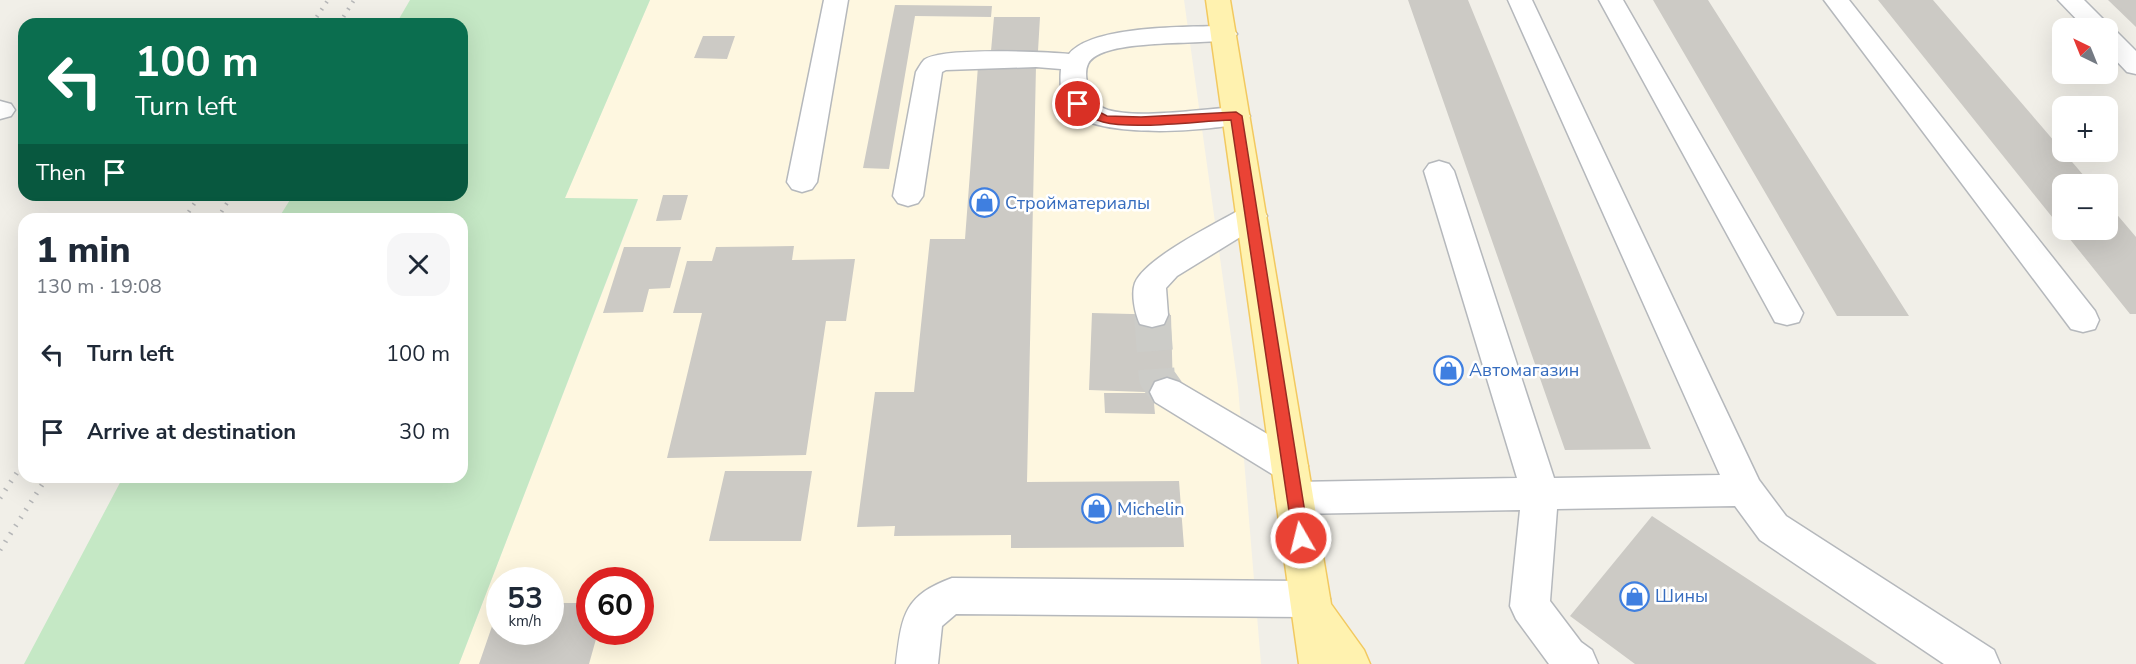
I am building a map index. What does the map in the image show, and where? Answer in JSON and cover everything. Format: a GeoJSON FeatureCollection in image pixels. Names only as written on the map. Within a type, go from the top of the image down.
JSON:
{"type":"FeatureCollection","features":[{"type":"Feature","properties":{"kind":"main road"},"geometry":{"type":"LineString","coordinates":[[1218,0],[1320,664]]}},
{"type":"Feature","properties":{"kind":"main road"},"geometry":{"type":"LineString","coordinates":[[1311,605],[1349,664]]}},
{"type":"Feature","properties":{"kind":"lane"},"geometry":{"type":"LineString","coordinates":[[801,182],[836,0]]}},
{"type":"Feature","properties":{"kind":"lane"},"geometry":{"type":"LineString","coordinates":[[1520,0],[1745,490],[1773,528],[1979,664]]}},
{"type":"Feature","properties":{"kind":"lane"},"geometry":{"type":"LineString","coordinates":[[1611,0],[1787,313]]}},
{"type":"Feature","properties":{"kind":"lane"},"geometry":{"type":"LineString","coordinates":[[1836,0],[2084,320]]}},
{"type":"Feature","properties":{"kind":"lane"},"geometry":{"type":"LineString","coordinates":[[2070,0],[2089,18]]}},
{"type":"Feature","properties":{"kind":"lane"},"geometry":{"type":"LineString","coordinates":[[1224,34],[1112,42],[1092,47],[1081,54],[1075,62],[1078,104],[1089,113],[1106,119],[1141,120],[1236,116]]}},
{"type":"Feature","properties":{"kind":"lane"},"geometry":{"type":"LineString","coordinates":[[2118,47],[2136,66]]}},
{"type":"Feature","properties":{"kind":"lane"},"geometry":{"type":"LineString","coordinates":[[908,196],[928,72],[933,66],[942,62],[1036,59],[1075,62]]}},
{"type":"Feature","properties":{"kind":"lane"},"geometry":{"type":"LineString","coordinates":[[1439,171],[1540,492],[1530,606],[1567,656],[1577,664]]}},
{"type":"Feature","properties":{"kind":"lane"},"geometry":{"type":"LineString","coordinates":[[1152,315],[1150,285],[1166,268],[1252,216]]}},
{"type":"Feature","properties":{"kind":"lane"},"geometry":{"type":"LineString","coordinates":[[1167,393],[1292,482],[1540,492],[1745,490]]}},
{"type":"Feature","properties":{"kind":"lane"},"geometry":{"type":"LineString","coordinates":[[917,664],[923,617],[935,603],[952,596],[1311,605]]}},
{"type":"Feature","properties":{"kind":"shaded area"},"geometry":{"type":"Polygon","coordinates":[[[650,0],[1184,0],[1238,387],[1261,664],[459,664],[486,594],[486,645],[564,645],[564,567],[496,567],[638,200],[565,198],[650,0]]]}},
{"type":"Feature","properties":{"kind":"green space"},"geometry":{"type":"Polygon","coordinates":[[[410,0],[650,0],[565,198],[638,199],[496,567],[486,567],[486,594],[459,664],[24,664],[120,483],[468,483],[468,213],[282,213],[289,201],[468,201],[468,18],[400,18],[410,0]]]}},
{"type":"Feature","properties":{"kind":"building"},"geometry":{"type":"Polygon","coordinates":[[[1408,0],[1468,0],[1651,449],[1565,450],[1408,0]]]}},
{"type":"Feature","properties":{"kind":"building"},"geometry":{"type":"Polygon","coordinates":[[[1653,0],[1708,0],[1909,316],[1837,316],[1653,0]]]}},
{"type":"Feature","properties":{"kind":"building"},"geometry":{"type":"Polygon","coordinates":[[[1878,0],[1933,0],[2052,139],[2052,162],[2072,162],[2082,174],[2052,174],[2052,217],[1878,0]]]}},
{"type":"Feature","properties":{"kind":"building"},"geometry":{"type":"Polygon","coordinates":[[[2108,0],[2136,0],[2136,27],[2108,0]]]}},
{"type":"Feature","properties":{"kind":"building"},"geometry":{"type":"Polygon","coordinates":[[[895,5],[992,6],[991,17],[915,16],[889,169],[863,168],[895,5]]]}},
{"type":"Feature","properties":{"kind":"building"},"geometry":{"type":"Polygon","coordinates":[[[994,17],[1040,17],[1038,51],[991,51],[994,17]]]}},
{"type":"Feature","properties":{"kind":"building"},"geometry":{"type":"Polygon","coordinates":[[[703,36],[735,36],[727,59],[694,58],[703,36]]]}},
{"type":"Feature","properties":{"kind":"building"},"geometry":{"type":"Polygon","coordinates":[[[978,66],[1036,66],[1027,482],[1179,481],[1184,547],[1011,548],[1011,535],[894,536],[895,526],[857,527],[875,392],[914,392],[930,239],[965,239],[978,66]]]}},
{"type":"Feature","properties":{"kind":"building"},"geometry":{"type":"Polygon","coordinates":[[[663,195],[688,195],[681,220],[656,221],[663,195]]]}},
{"type":"Feature","properties":{"kind":"building"},"geometry":{"type":"Polygon","coordinates":[[[2118,216],[2136,237],[2136,314],[2130,314],[2071,240],[2118,240],[2118,216]]]}},
{"type":"Feature","properties":{"kind":"building"},"geometry":{"type":"Polygon","coordinates":[[[794,246],[792,260],[855,259],[846,321],[826,321],[806,455],[667,458],[702,313],[673,313],[687,261],[712,261],[716,247],[794,246]]]}},
{"type":"Feature","properties":{"kind":"building"},"geometry":{"type":"Polygon","coordinates":[[[624,247],[681,247],[670,288],[649,289],[643,312],[603,313],[624,247]]]}},
{"type":"Feature","properties":{"kind":"building"},"geometry":{"type":"Polygon","coordinates":[[[1092,313],[1171,315],[1173,393],[1089,390],[1092,313]]]}},
{"type":"Feature","properties":{"kind":"building"},"geometry":{"type":"Polygon","coordinates":[[[1104,393],[1153,393],[1155,414],[1105,413],[1104,393]]]}},
{"type":"Feature","properties":{"kind":"building"},"geometry":{"type":"Polygon","coordinates":[[[725,471],[812,471],[801,541],[709,541],[725,471]]]}},
{"type":"Feature","properties":{"kind":"building"},"geometry":{"type":"Polygon","coordinates":[[[1652,516],[1877,664],[1635,664],[1570,616],[1652,516]]]}},
{"type":"Feature","properties":{"kind":"building"},"geometry":{"type":"Polygon","coordinates":[[[564,603],[576,603],[576,645],[594,645],[589,664],[479,664],[486,644],[564,645],[564,603]]]}},
{"type":"Feature","properties":{"kind":"tunnel"},"geometry":{"type":"LineString","coordinates":[[1152,315],[1157,378],[1167,392]]}},
{"type":"Feature","properties":{"kind":"railway"},"geometry":{"type":"LineString","coordinates":[[316,18],[328,0]]}},
{"type":"Feature","properties":{"kind":"railway"},"geometry":{"type":"LineString","coordinates":[[343,18],[354,0]]}},
{"type":"Feature","properties":{"kind":"railway"},"geometry":{"type":"LineString","coordinates":[[188,213],[196,201]]}},
{"type":"Feature","properties":{"kind":"railway"},"geometry":{"type":"LineString","coordinates":[[221,213],[228,201]]}},
{"type":"Feature","properties":{"kind":"railway"},"geometry":{"type":"LineString","coordinates":[[0,498],[18,471]]}},
{"type":"Feature","properties":{"kind":"railway"},"geometry":{"type":"LineString","coordinates":[[0,550],[43,483]]}},
{"type":"Feature","properties":{"kind":"place","name":"Стройматериалы"},"geometry":{"type":"Point","coordinates":[984,203]}},
{"type":"Feature","properties":{"kind":"place","name":"Автомагазин"},"geometry":{"type":"Point","coordinates":[1448,370]}},
{"type":"Feature","properties":{"kind":"place","name":"Michelin"},"geometry":{"type":"Point","coordinates":[1096,509]}},
{"type":"Feature","properties":{"kind":"place","name":"Шины"},"geometry":{"type":"Point","coordinates":[1634,596]}},
{"type":"Feature","properties":{"kind":"route"},"geometry":{"type":"LineString","coordinates":[[1078,104],[1089,113],[1106,119],[1141,120],[1236,116],[1301,538]]}}]}
